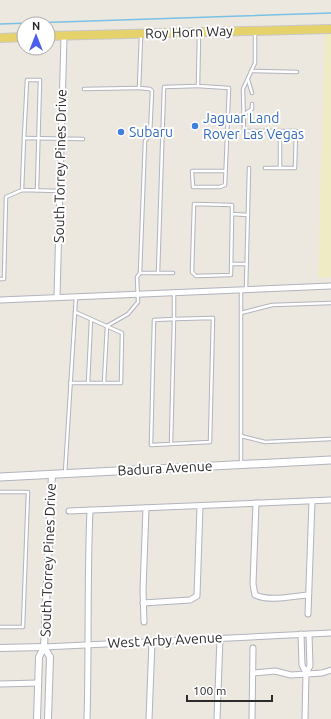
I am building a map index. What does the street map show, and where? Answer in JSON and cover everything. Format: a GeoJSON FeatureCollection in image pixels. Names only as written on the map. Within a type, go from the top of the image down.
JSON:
{"type":"FeatureCollection","features":[{"type":"Feature","properties":{"kind":"main road","name":"Roy Horn Way"},"geometry":{"type":"LineString","coordinates":[[56,36],[331,29]]}},
{"type":"Feature","properties":{"kind":"main road"},"geometry":{"type":"LineString","coordinates":[[0,38],[16,37]]}},
{"type":"Feature","properties":{"kind":"main road","name":"Badura Avenue"},"geometry":{"type":"LineString","coordinates":[[0,477],[331,460]]}},
{"type":"Feature","properties":{"kind":"street","name":"South Torrey Pines Drive"},"geometry":{"type":"LineString","coordinates":[[57,297],[64,36]]}},
{"type":"Feature","properties":{"kind":"street"},"geometry":{"type":"LineString","coordinates":[[0,300],[331,286]]}},
{"type":"Feature","properties":{"kind":"street","name":"South Torrey Pines Drive"},"geometry":{"type":"LineString","coordinates":[[37,719],[39,657],[44,646],[52,474]]}},
{"type":"Feature","properties":{"kind":"street"},"geometry":{"type":"LineString","coordinates":[[69,511],[331,500]]}},
{"type":"Feature","properties":{"kind":"street"},"geometry":{"type":"LineString","coordinates":[[308,614],[312,501]]}},
{"type":"Feature","properties":{"kind":"street"},"geometry":{"type":"LineString","coordinates":[[256,503],[253,584],[255,595],[269,598],[308,595]]}},
{"type":"Feature","properties":{"kind":"street"},"geometry":{"type":"LineString","coordinates":[[143,603],[190,600],[194,598],[198,592],[200,506]]}},
{"type":"Feature","properties":{"kind":"street"},"geometry":{"type":"LineString","coordinates":[[144,622],[143,603],[146,508]]}},
{"type":"Feature","properties":{"kind":"street"},"geometry":{"type":"LineString","coordinates":[[87,719],[90,510]]}},
{"type":"Feature","properties":{"kind":"street","name":"West Arby Avenue"},"geometry":{"type":"LineString","coordinates":[[0,648],[331,633]]}},
{"type":"Feature","properties":{"kind":"street"},"geometry":{"type":"LineString","coordinates":[[301,634],[302,665],[306,673],[305,719]]}},
{"type":"Feature","properties":{"kind":"street"},"geometry":{"type":"LineString","coordinates":[[306,673],[310,666],[309,634]]}},
{"type":"Feature","properties":{"kind":"street"},"geometry":{"type":"LineString","coordinates":[[217,719],[220,638]]}},
{"type":"Feature","properties":{"kind":"street"},"geometry":{"type":"LineString","coordinates":[[149,719],[152,641]]}},
{"type":"Feature","properties":{"kind":"street","name":"South Torrey Pines Drive"},"geometry":{"type":"LineString","coordinates":[[44,646],[50,657],[48,719]]}},
{"type":"Feature","properties":{"kind":"street"},"geometry":{"type":"LineString","coordinates":[[252,719],[253,648]]}},
{"type":"Feature","properties":{"kind":"street"},"geometry":{"type":"LineString","coordinates":[[253,673],[275,671],[287,675],[331,670]]}},
{"type":"Feature","properties":{"kind":"street"},"geometry":{"type":"LineString","coordinates":[[0,684],[38,683]]}},
{"type":"Feature","properties":{"kind":"lane"},"geometry":{"type":"LineString","coordinates":[[256,31],[255,63],[243,90],[244,131],[296,131],[295,168],[265,168]]}},
{"type":"Feature","properties":{"kind":"lane"},"geometry":{"type":"LineString","coordinates":[[198,86],[199,32]]}},
{"type":"Feature","properties":{"kind":"lane"},"geometry":{"type":"LineString","coordinates":[[139,88],[141,34]]}},
{"type":"Feature","properties":{"kind":"lane"},"geometry":{"type":"LineString","coordinates":[[251,71],[297,72]]}},
{"type":"Feature","properties":{"kind":"lane"},"geometry":{"type":"LineString","coordinates":[[248,79],[252,93]]}},
{"type":"Feature","properties":{"kind":"lane"},"geometry":{"type":"LineString","coordinates":[[22,190],[26,80],[40,80],[37,190]]}},
{"type":"Feature","properties":{"kind":"lane"},"geometry":{"type":"LineString","coordinates":[[158,273],[164,87],[198,86],[228,88],[225,185],[220,187],[193,187],[192,171],[225,171]]}},
{"type":"Feature","properties":{"kind":"lane"},"geometry":{"type":"LineString","coordinates":[[84,89],[139,88],[150,89],[152,91],[150,135],[145,141],[140,273],[137,277],[138,302],[135,307],[107,326]]}},
{"type":"Feature","properties":{"kind":"lane"},"geometry":{"type":"LineString","coordinates":[[244,115],[252,109],[252,104]]}},
{"type":"Feature","properties":{"kind":"lane"},"geometry":{"type":"LineString","coordinates":[[280,131],[280,168]]}},
{"type":"Feature","properties":{"kind":"lane"},"geometry":{"type":"LineString","coordinates":[[24,138],[83,139]]}},
{"type":"Feature","properties":{"kind":"lane"},"geometry":{"type":"LineString","coordinates":[[242,464],[241,313],[247,264],[249,168]]}},
{"type":"Feature","properties":{"kind":"lane"},"geometry":{"type":"LineString","coordinates":[[0,279],[4,279],[6,197],[22,190],[60,191]]}},
{"type":"Feature","properties":{"kind":"lane"},"geometry":{"type":"LineString","coordinates":[[194,204],[232,205],[232,214],[231,275],[196,276],[192,272],[194,204]]}},
{"type":"Feature","properties":{"kind":"lane"},"geometry":{"type":"LineString","coordinates":[[232,214],[248,215]]}},
{"type":"Feature","properties":{"kind":"lane"},"geometry":{"type":"LineString","coordinates":[[1,215],[6,215]]}},
{"type":"Feature","properties":{"kind":"lane"},"geometry":{"type":"LineString","coordinates":[[232,264],[247,264]]}},
{"type":"Feature","properties":{"kind":"lane"},"geometry":{"type":"LineString","coordinates":[[140,273],[173,274]]}},
{"type":"Feature","properties":{"kind":"lane"},"geometry":{"type":"LineString","coordinates":[[171,444],[174,292]]}},
{"type":"Feature","properties":{"kind":"lane"},"geometry":{"type":"LineString","coordinates":[[65,474],[76,296]]}},
{"type":"Feature","properties":{"kind":"lane"},"geometry":{"type":"LineString","coordinates":[[241,313],[272,305],[331,303]]}},
{"type":"Feature","properties":{"kind":"lane"},"geometry":{"type":"LineString","coordinates":[[70,383],[121,383],[122,333],[75,312]]}},
{"type":"Feature","properties":{"kind":"lane"},"geometry":{"type":"LineString","coordinates":[[213,318],[210,442],[151,445],[154,320],[174,319],[213,318]]}},
{"type":"Feature","properties":{"kind":"lane"},"geometry":{"type":"LineString","coordinates":[[88,383],[91,320]]}},
{"type":"Feature","properties":{"kind":"lane"},"geometry":{"type":"LineString","coordinates":[[104,383],[107,326]]}},
{"type":"Feature","properties":{"kind":"lane"},"geometry":{"type":"LineString","coordinates":[[242,436],[265,442],[331,439]]}},
{"type":"Feature","properties":{"kind":"lane"},"geometry":{"type":"LineString","coordinates":[[0,492],[28,492],[23,627],[0,627]]}},
{"type":"Feature","properties":{"kind":"lane"},"geometry":{"type":"LineString","coordinates":[[301,656],[310,656]]}},
{"type":"Feature","properties":{"kind":"sand"},"geometry":{"type":"Polygon","coordinates":[[[325,33],[331,33],[331,277],[318,278],[325,33]]]}},
{"type":"Feature","properties":{"kind":"waterway"},"geometry":{"type":"LineString","coordinates":[[0,24],[331,13]]}},
{"type":"Feature","properties":{"kind":"place","name":"Jaguar Land Rover Las Vegas"},"geometry":{"type":"Point","coordinates":[195,126]}},
{"type":"Feature","properties":{"kind":"place","name":"Subaru"},"geometry":{"type":"Point","coordinates":[121,132]}}]}
